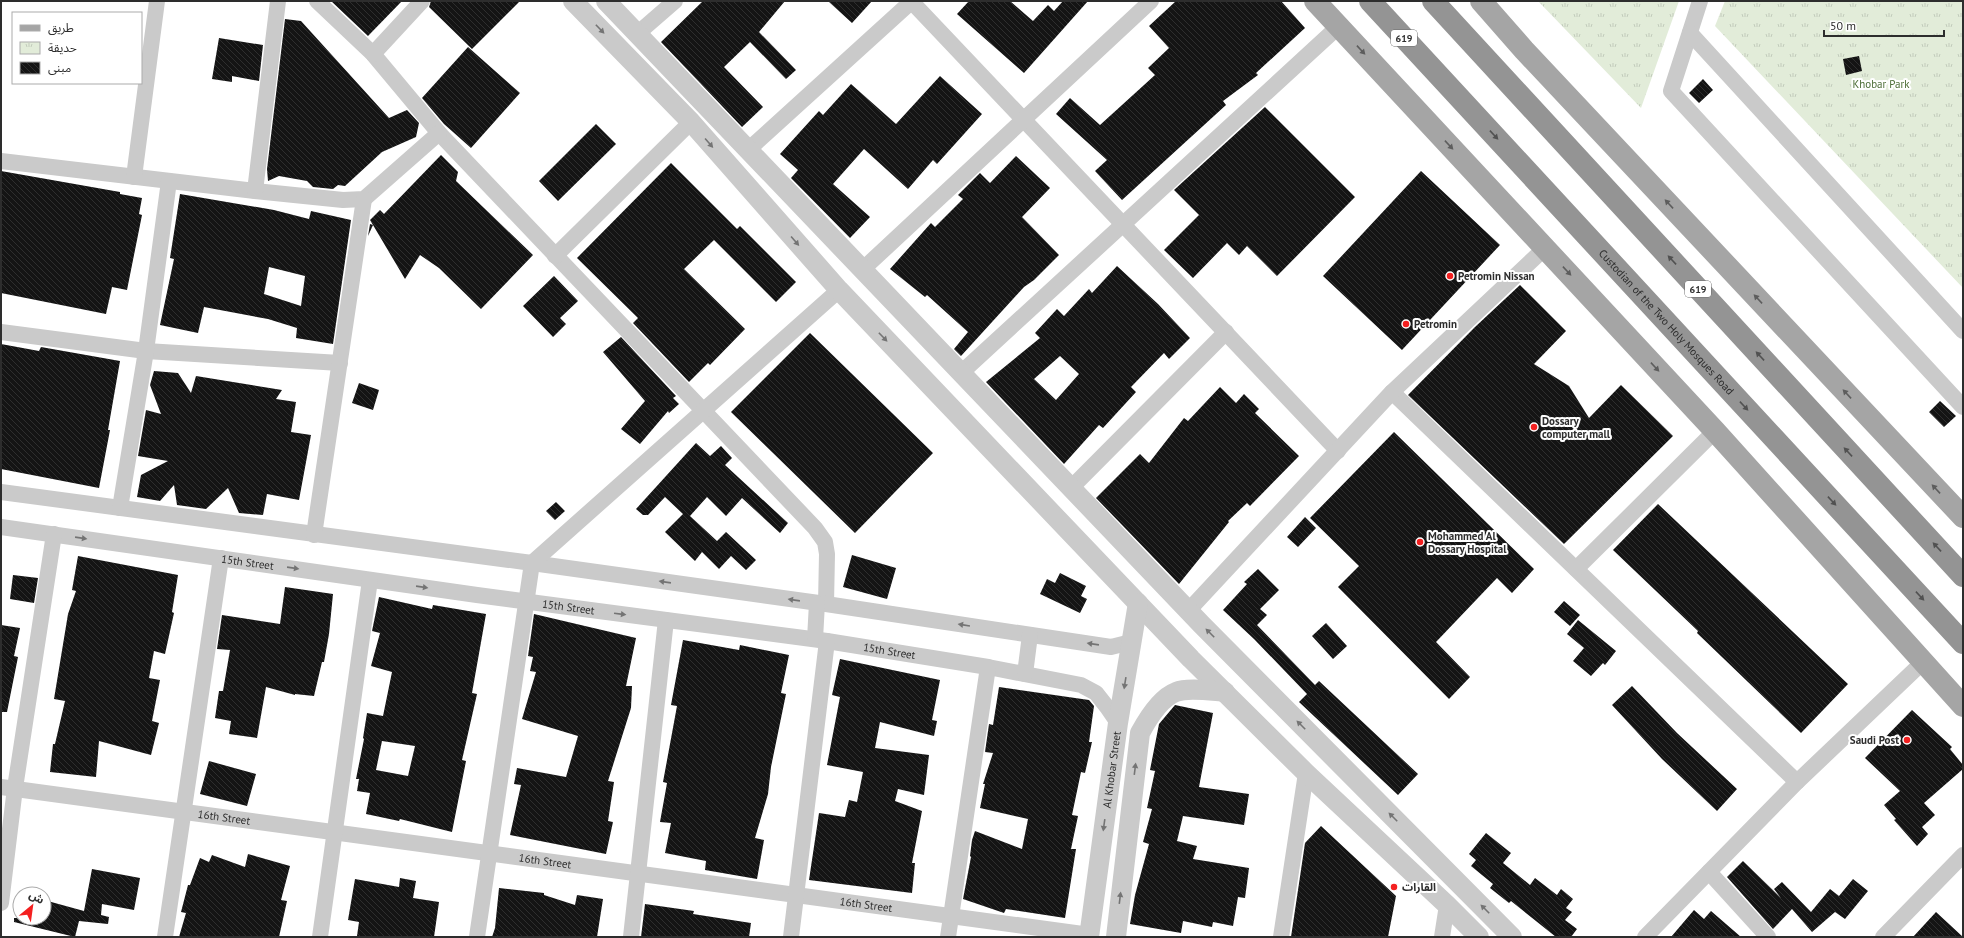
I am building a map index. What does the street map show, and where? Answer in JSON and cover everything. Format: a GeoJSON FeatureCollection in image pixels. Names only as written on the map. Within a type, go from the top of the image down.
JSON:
{"type":"FeatureCollection","features":[{"type":"Feature","properties":{"kind":"highway","name":"Custodian of the Two Holy Mosques Road"},"geometry":{"type":"LineString","coordinates":[[1370,1],[1963,643]]}},
{"type":"Feature","properties":{"kind":"highway","name":"619"},"geometry":{"type":"LineString","coordinates":[[1433,1],[1963,576]]}},
{"type":"Feature","properties":{"kind":"main road"},"geometry":{"type":"LineString","coordinates":[[1316,1],[1715,431],[1963,706]]}},
{"type":"Feature","properties":{"kind":"main road"},"geometry":{"type":"LineString","coordinates":[[1363,1],[1439,76]]}},
{"type":"Feature","properties":{"kind":"main road"},"geometry":{"type":"LineString","coordinates":[[1481,1],[1530,56],[1963,517]]}},
{"type":"Feature","properties":{"kind":"main road"},"geometry":{"type":"LineString","coordinates":[[1923,662],[1963,694]]}},
{"type":"Feature","properties":{"kind":"street"},"geometry":{"type":"LineString","coordinates":[[134,177],[157,1]]}},
{"type":"Feature","properties":{"kind":"street"},"geometry":{"type":"LineString","coordinates":[[255,191],[278,1]]}},
{"type":"Feature","properties":{"kind":"street"},"geometry":{"type":"LineString","coordinates":[[317,1],[373,54],[439,133],[815,528],[825,542],[827,554],[822,604],[821,640],[791,937]]}},
{"type":"Feature","properties":{"kind":"street"},"geometry":{"type":"LineString","coordinates":[[373,54],[422,1]]}},
{"type":"Feature","properties":{"kind":"street"},"geometry":{"type":"LineString","coordinates":[[573,1],[691,122],[839,290],[1138,603],[1306,773],[1447,905],[1479,937]]}},
{"type":"Feature","properties":{"kind":"street"},"geometry":{"type":"LineString","coordinates":[[606,1],[1188,611],[1512,937]]}},
{"type":"Feature","properties":{"kind":"street"},"geometry":{"type":"LineString","coordinates":[[637,34],[675,1]]}},
{"type":"Feature","properties":{"kind":"street"},"geometry":{"type":"LineString","coordinates":[[748,150],[911,1],[1338,451]]}},
{"type":"Feature","properties":{"kind":"street"},"geometry":{"type":"LineString","coordinates":[[862,270],[1152,1]]}},
{"type":"Feature","properties":{"kind":"street"},"geometry":{"type":"LineString","coordinates":[[1700,1],[1671,91],[1963,407]]}},
{"type":"Feature","properties":{"kind":"street"},"geometry":{"type":"LineString","coordinates":[[961,373],[1339,26]]}},
{"type":"Feature","properties":{"kind":"street"},"geometry":{"type":"LineString","coordinates":[[1690,33],[1963,331]]}},
{"type":"Feature","properties":{"kind":"street"},"geometry":{"type":"LineString","coordinates":[[555,256],[691,122]]}},
{"type":"Feature","properties":{"kind":"street"},"geometry":{"type":"LineString","coordinates":[[1,161],[255,191],[343,200],[364,199],[439,133]]}},
{"type":"Feature","properties":{"kind":"street"},"geometry":{"type":"LineString","coordinates":[[120,508],[146,351],[169,181]]}},
{"type":"Feature","properties":{"kind":"street"},"geometry":{"type":"LineString","coordinates":[[314,534],[364,199]]}},
{"type":"Feature","properties":{"kind":"street"},"geometry":{"type":"LineString","coordinates":[[1188,611],[1392,392],[1545,248]]}},
{"type":"Feature","properties":{"kind":"street"},"geometry":{"type":"LineString","coordinates":[[477,937],[532,563],[839,290]]}},
{"type":"Feature","properties":{"kind":"street"},"geometry":{"type":"LineString","coordinates":[[1,332],[146,351],[340,363]]}},
{"type":"Feature","properties":{"kind":"street"},"geometry":{"type":"LineString","coordinates":[[1071,488],[1226,332]]}},
{"type":"Feature","properties":{"kind":"street"},"geometry":{"type":"LineString","coordinates":[[1392,392],[1797,782]]}},
{"type":"Feature","properties":{"kind":"street"},"geometry":{"type":"LineString","coordinates":[[1576,569],[1715,431]]}},
{"type":"Feature","properties":{"kind":"street"},"geometry":{"type":"LineString","coordinates":[[1,492],[532,563],[1111,647],[1131,642]]}},
{"type":"Feature","properties":{"kind":"street","name":"15th Street"},"geometry":{"type":"LineString","coordinates":[[1,527],[526,602],[821,640],[988,667],[1081,685],[1096,694],[1118,723]]}},
{"type":"Feature","properties":{"kind":"street"},"geometry":{"type":"LineString","coordinates":[[1,903],[8,788],[54,534]]}},
{"type":"Feature","properties":{"kind":"street"},"geometry":{"type":"LineString","coordinates":[[165,937],[221,558]]}},
{"type":"Feature","properties":{"kind":"street"},"geometry":{"type":"LineString","coordinates":[[320,937],[370,580]]}},
{"type":"Feature","properties":{"kind":"street","name":"Al Khobar Street"},"geometry":{"type":"LineString","coordinates":[[1089,936],[1118,723],[1138,603]]}},
{"type":"Feature","properties":{"kind":"street"},"geometry":{"type":"LineString","coordinates":[[631,937],[666,620]]}},
{"type":"Feature","properties":{"kind":"street"},"geometry":{"type":"LineString","coordinates":[[1025,674],[1030,635]]}},
{"type":"Feature","properties":{"kind":"street"},"geometry":{"type":"LineString","coordinates":[[1645,937],[1797,782],[1923,662]]}},
{"type":"Feature","properties":{"kind":"street"},"geometry":{"type":"LineString","coordinates":[[948,937],[988,667]]}},
{"type":"Feature","properties":{"kind":"street","name":"Al Khobar Street"},"geometry":{"type":"LineString","coordinates":[[1116,937],[1140,733],[1153,710],[1175,692],[1195,690],[1225,692]]}},
{"type":"Feature","properties":{"kind":"street"},"geometry":{"type":"LineString","coordinates":[[1281,937],[1306,773]]}},
{"type":"Feature","properties":{"kind":"street","name":"16th Street"},"geometry":{"type":"LineString","coordinates":[[8,788],[1089,936]]}},
{"type":"Feature","properties":{"kind":"street"},"geometry":{"type":"LineString","coordinates":[[1108,796],[1132,799]]}},
{"type":"Feature","properties":{"kind":"street"},"geometry":{"type":"LineString","coordinates":[[1883,937],[1963,855]]}},
{"type":"Feature","properties":{"kind":"street"},"geometry":{"type":"LineString","coordinates":[[1709,872],[1768,937]]}},
{"type":"Feature","properties":{"kind":"street"},"geometry":{"type":"LineString","coordinates":[[1442,937],[1447,905]]}},
{"type":"Feature","properties":{"kind":"green space"},"geometry":{"type":"Polygon","coordinates":[[[1538,1],[1679,1],[1641,108],[1538,1]]]}},
{"type":"Feature","properties":{"kind":"green space","name":"Khobar Park"},"geometry":{"type":"Polygon","coordinates":[[[1725,1],[1963,1],[1963,288],[1715,26],[1725,1]]]}},
{"type":"Feature","properties":{"kind":"building"},"geometry":{"type":"Polygon","coordinates":[[[331,1],[402,1],[368,36],[331,1]]]}},
{"type":"Feature","properties":{"kind":"building"},"geometry":{"type":"Polygon","coordinates":[[[431,1],[520,1],[472,49],[429,7],[431,1]]]}},
{"type":"Feature","properties":{"kind":"building"},"geometry":{"type":"Polygon","coordinates":[[[703,1],[785,1],[759,32],[796,70],[786,79],[750,42],[724,67],[763,107],[742,127],[661,42],[703,1]]]}},
{"type":"Feature","properties":{"kind":"building"},"geometry":{"type":"Polygon","coordinates":[[[828,1],[872,1],[852,23],[828,1]]]}},
{"type":"Feature","properties":{"kind":"building"},"geometry":{"type":"Polygon","coordinates":[[[969,1],[1010,1],[1033,21],[1048,5],[1054,11],[1063,1],[1088,1],[1024,73],[957,14],[969,1]]]}},
{"type":"Feature","properties":{"kind":"building"},"geometry":{"type":"Polygon","coordinates":[[[1176,1],[1281,1],[1305,28],[1256,73],[1258,75],[1223,101],[1226,105],[1122,200],[1095,171],[1107,160],[1056,114],[1070,98],[1100,125],[1155,75],[1148,68],[1169,48],[1149,26],[1176,1]]]}},
{"type":"Feature","properties":{"kind":"building"},"geometry":{"type":"Polygon","coordinates":[[[285,19],[301,21],[389,118],[407,110],[419,123],[416,137],[382,152],[345,186],[338,185],[333,189],[313,187],[307,181],[279,176],[268,181],[267,169],[285,19]]]}},
{"type":"Feature","properties":{"kind":"building"},"geometry":{"type":"Polygon","coordinates":[[[219,38],[263,45],[259,81],[232,76],[232,82],[212,79],[219,38]]]}},
{"type":"Feature","properties":{"kind":"building"},"geometry":{"type":"Polygon","coordinates":[[[468,47],[520,93],[471,148],[444,124],[422,98],[468,47]]]}},
{"type":"Feature","properties":{"kind":"building"},"geometry":{"type":"Polygon","coordinates":[[[1859,56],[1862,71],[1846,75],[1843,59],[1859,56]]]}},
{"type":"Feature","properties":{"kind":"building"},"geometry":{"type":"Polygon","coordinates":[[[940,76],[982,114],[937,164],[933,160],[908,189],[864,149],[833,184],[870,217],[850,238],[791,178],[798,170],[780,154],[819,111],[823,115],[851,84],[896,124],[940,76]]]}},
{"type":"Feature","properties":{"kind":"building"},"geometry":{"type":"Polygon","coordinates":[[[1703,79],[1713,90],[1699,103],[1689,93],[1703,79]]]}},
{"type":"Feature","properties":{"kind":"building"},"geometry":{"type":"Polygon","coordinates":[[[1265,107],[1355,197],[1277,276],[1247,246],[1239,255],[1227,243],[1193,278],[1164,250],[1199,215],[1174,190],[1265,107]]]}},
{"type":"Feature","properties":{"kind":"building"},"geometry":{"type":"Polygon","coordinates":[[[596,124],[616,144],[558,201],[539,181],[596,124]]]}},
{"type":"Feature","properties":{"kind":"building"},"geometry":{"type":"Polygon","coordinates":[[[441,155],[458,172],[456,181],[533,255],[481,309],[439,268],[420,255],[405,279],[370,220],[380,210],[384,214],[441,155]]]}},
{"type":"Feature","properties":{"kind":"building"},"geometry":{"type":"Polygon","coordinates":[[[1016,156],[1050,188],[1022,217],[1059,255],[1034,280],[1024,287],[961,356],[954,349],[968,332],[927,295],[925,297],[890,269],[931,223],[935,227],[963,199],[958,195],[980,173],[990,183],[1016,156]]]}},
{"type":"Feature","properties":{"kind":"building"},"geometry":{"type":"Polygon","coordinates":[[[671,163],[737,229],[740,226],[796,282],[776,302],[714,240],[684,269],[745,329],[710,365],[708,363],[689,382],[633,323],[638,318],[577,258],[671,163]]]}},
{"type":"Feature","properties":{"kind":"building"},"geometry":{"type":"Polygon","coordinates":[[[1,171],[120,192],[120,194],[142,198],[139,214],[142,215],[127,290],[112,287],[106,314],[1,293],[1,171]]]}},
{"type":"Feature","properties":{"kind":"building"},"geometry":{"type":"Polygon","coordinates":[[[1421,171],[1500,245],[1402,350],[1323,276],[1421,171]]]}},
{"type":"Feature","properties":{"kind":"building"},"geometry":{"type":"Polygon","coordinates":[[[180,194],[274,210],[309,219],[311,211],[351,220],[333,344],[296,338],[297,328],[268,319],[204,307],[198,333],[160,325],[174,259],[170,258],[180,194]],[[269,267],[264,294],[301,306],[305,276],[269,267]]]}},
{"type":"Feature","properties":{"kind":"building"},"geometry":{"type":"Polygon","coordinates":[[[370,224],[373,225],[368,236],[370,224]]]}},
{"type":"Feature","properties":{"kind":"building"},"geometry":{"type":"Polygon","coordinates":[[[1117,266],[1158,304],[1190,338],[1169,359],[1164,353],[1131,387],[1136,392],[1103,428],[1099,425],[1064,464],[986,382],[1040,338],[1035,333],[1057,309],[1064,316],[1089,289],[1092,293],[1117,266]],[[1060,356],[1034,379],[1056,400],[1079,374],[1060,356]]]}},
{"type":"Feature","properties":{"kind":"building"},"geometry":{"type":"Polygon","coordinates":[[[554,276],[578,301],[560,318],[566,324],[553,337],[523,306],[554,276]]]}},
{"type":"Feature","properties":{"kind":"building"},"geometry":{"type":"Polygon","coordinates":[[[1520,285],[1566,331],[1534,364],[1569,386],[1589,418],[1621,385],[1673,436],[1564,544],[1408,395],[1475,327],[1520,285]]]}},
{"type":"Feature","properties":{"kind":"building"},"geometry":{"type":"Polygon","coordinates":[[[810,333],[933,453],[855,533],[731,412],[810,333]]]}},
{"type":"Feature","properties":{"kind":"building"},"geometry":{"type":"Polygon","coordinates":[[[621,337],[676,396],[673,398],[679,404],[669,413],[668,411],[640,444],[621,429],[645,401],[603,352],[621,337]]]}},
{"type":"Feature","properties":{"kind":"building"},"geometry":{"type":"Polygon","coordinates":[[[1,344],[39,351],[41,347],[120,361],[108,430],[110,430],[99,488],[1,469],[1,344]]]}},
{"type":"Feature","properties":{"kind":"building"},"geometry":{"type":"Polygon","coordinates":[[[154,371],[178,373],[191,393],[196,376],[282,390],[276,399],[296,402],[291,432],[311,435],[299,500],[267,494],[263,515],[239,513],[228,488],[206,509],[177,505],[174,485],[160,501],[137,497],[141,475],[168,461],[138,456],[146,410],[161,414],[150,385],[154,371]]]}},
{"type":"Feature","properties":{"kind":"building"},"geometry":{"type":"Polygon","coordinates":[[[359,383],[379,390],[373,410],[352,403],[359,383]]]}},
{"type":"Feature","properties":{"kind":"building"},"geometry":{"type":"Polygon","coordinates":[[[1220,387],[1236,403],[1244,394],[1259,409],[1255,413],[1299,456],[1250,506],[1247,503],[1228,521],[1229,522],[1179,584],[1096,498],[1140,454],[1149,463],[1184,418],[1188,421],[1220,387]]]}},
{"type":"Feature","properties":{"kind":"building"},"geometry":{"type":"Polygon","coordinates":[[[1940,401],[1956,416],[1944,427],[1929,412],[1940,401]]]}},
{"type":"Feature","properties":{"kind":"building","name":"Mohammed Al Dossary Hospital"},"geometry":{"type":"Polygon","coordinates":[[[1394,432],[1534,569],[1512,593],[1497,578],[1436,642],[1470,677],[1449,699],[1338,587],[1359,566],[1310,518],[1394,432]]]}},
{"type":"Feature","properties":{"kind":"building"},"geometry":{"type":"Polygon","coordinates":[[[696,443],[710,456],[721,446],[732,458],[725,465],[788,523],[780,533],[742,498],[726,516],[707,497],[690,516],[717,541],[726,532],[756,560],[746,570],[731,556],[719,569],[702,552],[695,561],[665,532],[683,514],[665,497],[648,515],[643,515],[636,509],[696,443]]]}},
{"type":"Feature","properties":{"kind":"building"},"geometry":{"type":"Polygon","coordinates":[[[556,502],[565,511],[555,520],[546,511],[556,502]]]}},
{"type":"Feature","properties":{"kind":"building"},"geometry":{"type":"Polygon","coordinates":[[[1658,504],[1848,684],[1801,733],[1697,633],[1698,631],[1613,550],[1658,504]]]}},
{"type":"Feature","properties":{"kind":"building"},"geometry":{"type":"Polygon","coordinates":[[[1305,517],[1316,528],[1298,547],[1287,537],[1305,517]]]}},
{"type":"Feature","properties":{"kind":"building"},"geometry":{"type":"Polygon","coordinates":[[[852,555],[896,568],[887,599],[843,587],[852,555]]]}},
{"type":"Feature","properties":{"kind":"building"},"geometry":{"type":"Polygon","coordinates":[[[78,556],[178,575],[172,612],[174,613],[165,654],[154,651],[149,678],[160,680],[152,721],[159,723],[151,755],[99,741],[96,777],[50,772],[53,744],[55,744],[65,701],[54,699],[68,614],[76,591],[72,590],[78,556]]]}},
{"type":"Feature","properties":{"kind":"building"},"geometry":{"type":"Polygon","coordinates":[[[1258,569],[1279,590],[1260,609],[1267,615],[1257,625],[1315,685],[1319,681],[1418,774],[1398,795],[1299,702],[1307,694],[1254,639],[1223,610],[1247,584],[1244,582],[1258,569]]]}},
{"type":"Feature","properties":{"kind":"building"},"geometry":{"type":"Polygon","coordinates":[[[1060,573],[1086,586],[1081,596],[1087,599],[1080,613],[1040,594],[1047,579],[1055,583],[1060,573]]]}},
{"type":"Feature","properties":{"kind":"building"},"geometry":{"type":"Polygon","coordinates":[[[13,575],[38,578],[34,603],[10,599],[13,575]]]}},
{"type":"Feature","properties":{"kind":"building"},"geometry":{"type":"Polygon","coordinates":[[[285,587],[333,594],[329,634],[324,662],[322,662],[314,696],[295,695],[266,687],[257,738],[229,734],[231,721],[215,718],[219,691],[223,691],[230,650],[217,649],[222,615],[280,624],[285,587]]]}},
{"type":"Feature","properties":{"kind":"building"},"geometry":{"type":"Polygon","coordinates":[[[379,597],[432,609],[433,605],[486,614],[472,693],[477,694],[462,760],[466,761],[452,832],[400,819],[399,821],[366,814],[370,793],[357,791],[359,779],[356,779],[364,739],[367,713],[383,716],[392,672],[371,666],[380,633],[372,631],[379,597]],[[382,741],[376,770],[408,776],[415,746],[382,741]]]}},
{"type":"Feature","properties":{"kind":"building"},"geometry":{"type":"Polygon","coordinates":[[[1564,601],[1580,615],[1570,626],[1554,612],[1564,601]]]}},
{"type":"Feature","properties":{"kind":"building"},"geometry":{"type":"Polygon","coordinates":[[[534,614],[636,638],[626,686],[632,686],[631,708],[608,781],[614,782],[608,821],[613,822],[606,854],[510,835],[521,785],[514,784],[517,768],[566,777],[578,736],[522,719],[536,672],[530,671],[533,657],[528,656],[534,614]]]}},
{"type":"Feature","properties":{"kind":"building"},"geometry":{"type":"Polygon","coordinates":[[[1578,620],[1616,651],[1605,665],[1603,663],[1591,676],[1573,661],[1584,648],[1567,634],[1578,620]]]}},
{"type":"Feature","properties":{"kind":"building"},"geometry":{"type":"Polygon","coordinates":[[[1326,623],[1347,646],[1333,659],[1312,636],[1326,623]]]}},
{"type":"Feature","properties":{"kind":"building"},"geometry":{"type":"Polygon","coordinates":[[[1,625],[20,628],[14,656],[18,657],[7,712],[1,712],[1,625]]]}},
{"type":"Feature","properties":{"kind":"building"},"geometry":{"type":"Polygon","coordinates":[[[683,640],[739,650],[740,645],[789,655],[781,693],[786,694],[771,767],[768,794],[755,838],[764,840],[757,879],[705,870],[706,861],[665,853],[671,823],[660,822],[667,783],[663,782],[677,706],[671,705],[683,640]]]}},
{"type":"Feature","properties":{"kind":"building"},"geometry":{"type":"Polygon","coordinates":[[[840,659],[940,680],[932,720],[937,721],[934,736],[880,722],[875,748],[929,755],[924,795],[898,789],[895,801],[922,811],[912,863],[915,863],[912,893],[809,880],[819,813],[845,817],[849,800],[857,802],[863,772],[827,765],[840,697],[832,695],[840,659]]]}},
{"type":"Feature","properties":{"kind":"building"},"geometry":{"type":"Polygon","coordinates":[[[1632,686],[1677,733],[1737,789],[1717,811],[1662,759],[1612,705],[1632,686]]]}},
{"type":"Feature","properties":{"kind":"building"},"geometry":{"type":"Polygon","coordinates":[[[999,687],[1089,700],[1094,706],[1089,742],[1092,742],[1085,773],[1081,772],[1072,815],[1078,816],[1071,849],[1076,849],[1065,918],[1006,909],[1004,913],[963,899],[971,857],[972,840],[975,831],[1022,849],[1028,819],[980,808],[985,784],[983,784],[993,753],[985,752],[989,724],[993,725],[999,687]]]}},
{"type":"Feature","properties":{"kind":"building"},"geometry":{"type":"Polygon","coordinates":[[[1175,705],[1213,713],[1199,787],[1249,794],[1244,825],[1183,816],[1177,841],[1197,846],[1193,859],[1249,868],[1245,898],[1238,897],[1233,926],[1213,922],[1212,927],[1183,921],[1181,933],[1130,924],[1135,895],[1149,844],[1143,842],[1152,809],[1147,808],[1155,771],[1150,770],[1159,724],[1175,705]]]}},
{"type":"Feature","properties":{"kind":"building"},"geometry":{"type":"Polygon","coordinates":[[[1912,710],[1952,747],[1950,749],[1963,765],[1963,769],[1924,803],[1935,815],[1922,827],[1928,834],[1917,846],[1894,820],[1896,819],[1884,805],[1900,791],[1865,758],[1912,710]]]}},
{"type":"Feature","properties":{"kind":"building"},"geometry":{"type":"Polygon","coordinates":[[[209,761],[256,774],[247,806],[200,794],[209,761]]]}},
{"type":"Feature","properties":{"kind":"building"},"geometry":{"type":"Polygon","coordinates":[[[1321,826],[1396,896],[1388,937],[1291,937],[1305,843],[1321,826]]]}},
{"type":"Feature","properties":{"kind":"building"},"geometry":{"type":"Polygon","coordinates":[[[1486,833],[1511,853],[1503,863],[1530,885],[1535,878],[1557,895],[1561,889],[1573,899],[1566,908],[1572,912],[1565,920],[1577,929],[1571,937],[1556,937],[1511,901],[1509,903],[1490,888],[1493,884],[1471,866],[1476,860],[1469,854],[1486,833]]]}},
{"type":"Feature","properties":{"kind":"building"},"geometry":{"type":"Polygon","coordinates":[[[248,854],[290,866],[281,900],[287,901],[279,937],[179,937],[186,913],[181,912],[188,885],[190,885],[200,858],[209,862],[212,855],[245,867],[248,854]]]}},
{"type":"Feature","properties":{"kind":"building"},"geometry":{"type":"Polygon","coordinates":[[[1743,861],[1781,898],[1774,889],[1782,882],[1811,912],[1830,889],[1839,896],[1853,879],[1868,891],[1845,919],[1835,912],[1812,932],[1792,909],[1773,929],[1727,877],[1743,861]]]}},
{"type":"Feature","properties":{"kind":"building"},"geometry":{"type":"Polygon","coordinates":[[[92,869],[140,878],[134,910],[102,904],[101,915],[109,917],[108,924],[79,921],[75,937],[30,926],[52,926],[52,902],[84,911],[92,869]]]}},
{"type":"Feature","properties":{"kind":"building"},"geometry":{"type":"Polygon","coordinates":[[[400,878],[416,881],[413,898],[439,902],[434,937],[357,936],[359,922],[348,920],[355,879],[399,887],[400,878]]]}},
{"type":"Feature","properties":{"kind":"building"},"geometry":{"type":"Polygon","coordinates":[[[499,888],[544,893],[544,895],[575,905],[577,895],[603,899],[597,937],[492,937],[495,928],[499,888]]]}},
{"type":"Feature","properties":{"kind":"building"},"geometry":{"type":"Polygon","coordinates":[[[645,904],[694,911],[693,914],[751,923],[749,937],[641,937],[645,904]]]}},
{"type":"Feature","properties":{"kind":"building"},"geometry":{"type":"Polygon","coordinates":[[[1694,910],[1704,919],[1711,911],[1741,937],[1671,937],[1694,910]]]}},
{"type":"Feature","properties":{"kind":"building"},"geometry":{"type":"Polygon","coordinates":[[[1936,912],[1963,937],[1913,937],[1936,912]]]}},
{"type":"Feature","properties":{"kind":"place","name":"Petromin Nissan"},"geometry":{"type":"Point","coordinates":[1450,276]}},
{"type":"Feature","properties":{"kind":"place","name":"Petromin"},"geometry":{"type":"Point","coordinates":[1406,324]}},
{"type":"Feature","properties":{"kind":"place","name":"Dossary computer mall"},"geometry":{"type":"Point","coordinates":[1534,427]}},
{"type":"Feature","properties":{"kind":"place","name":"Mohammed Al Dossary Hospital"},"geometry":{"type":"Point","coordinates":[1420,542]}},
{"type":"Feature","properties":{"kind":"place","name":"Saudi Post"},"geometry":{"type":"Point","coordinates":[1907,740]}},
{"type":"Feature","properties":{"kind":"place","name":"القارات"},"geometry":{"type":"Point","coordinates":[1394,887]}}]}
